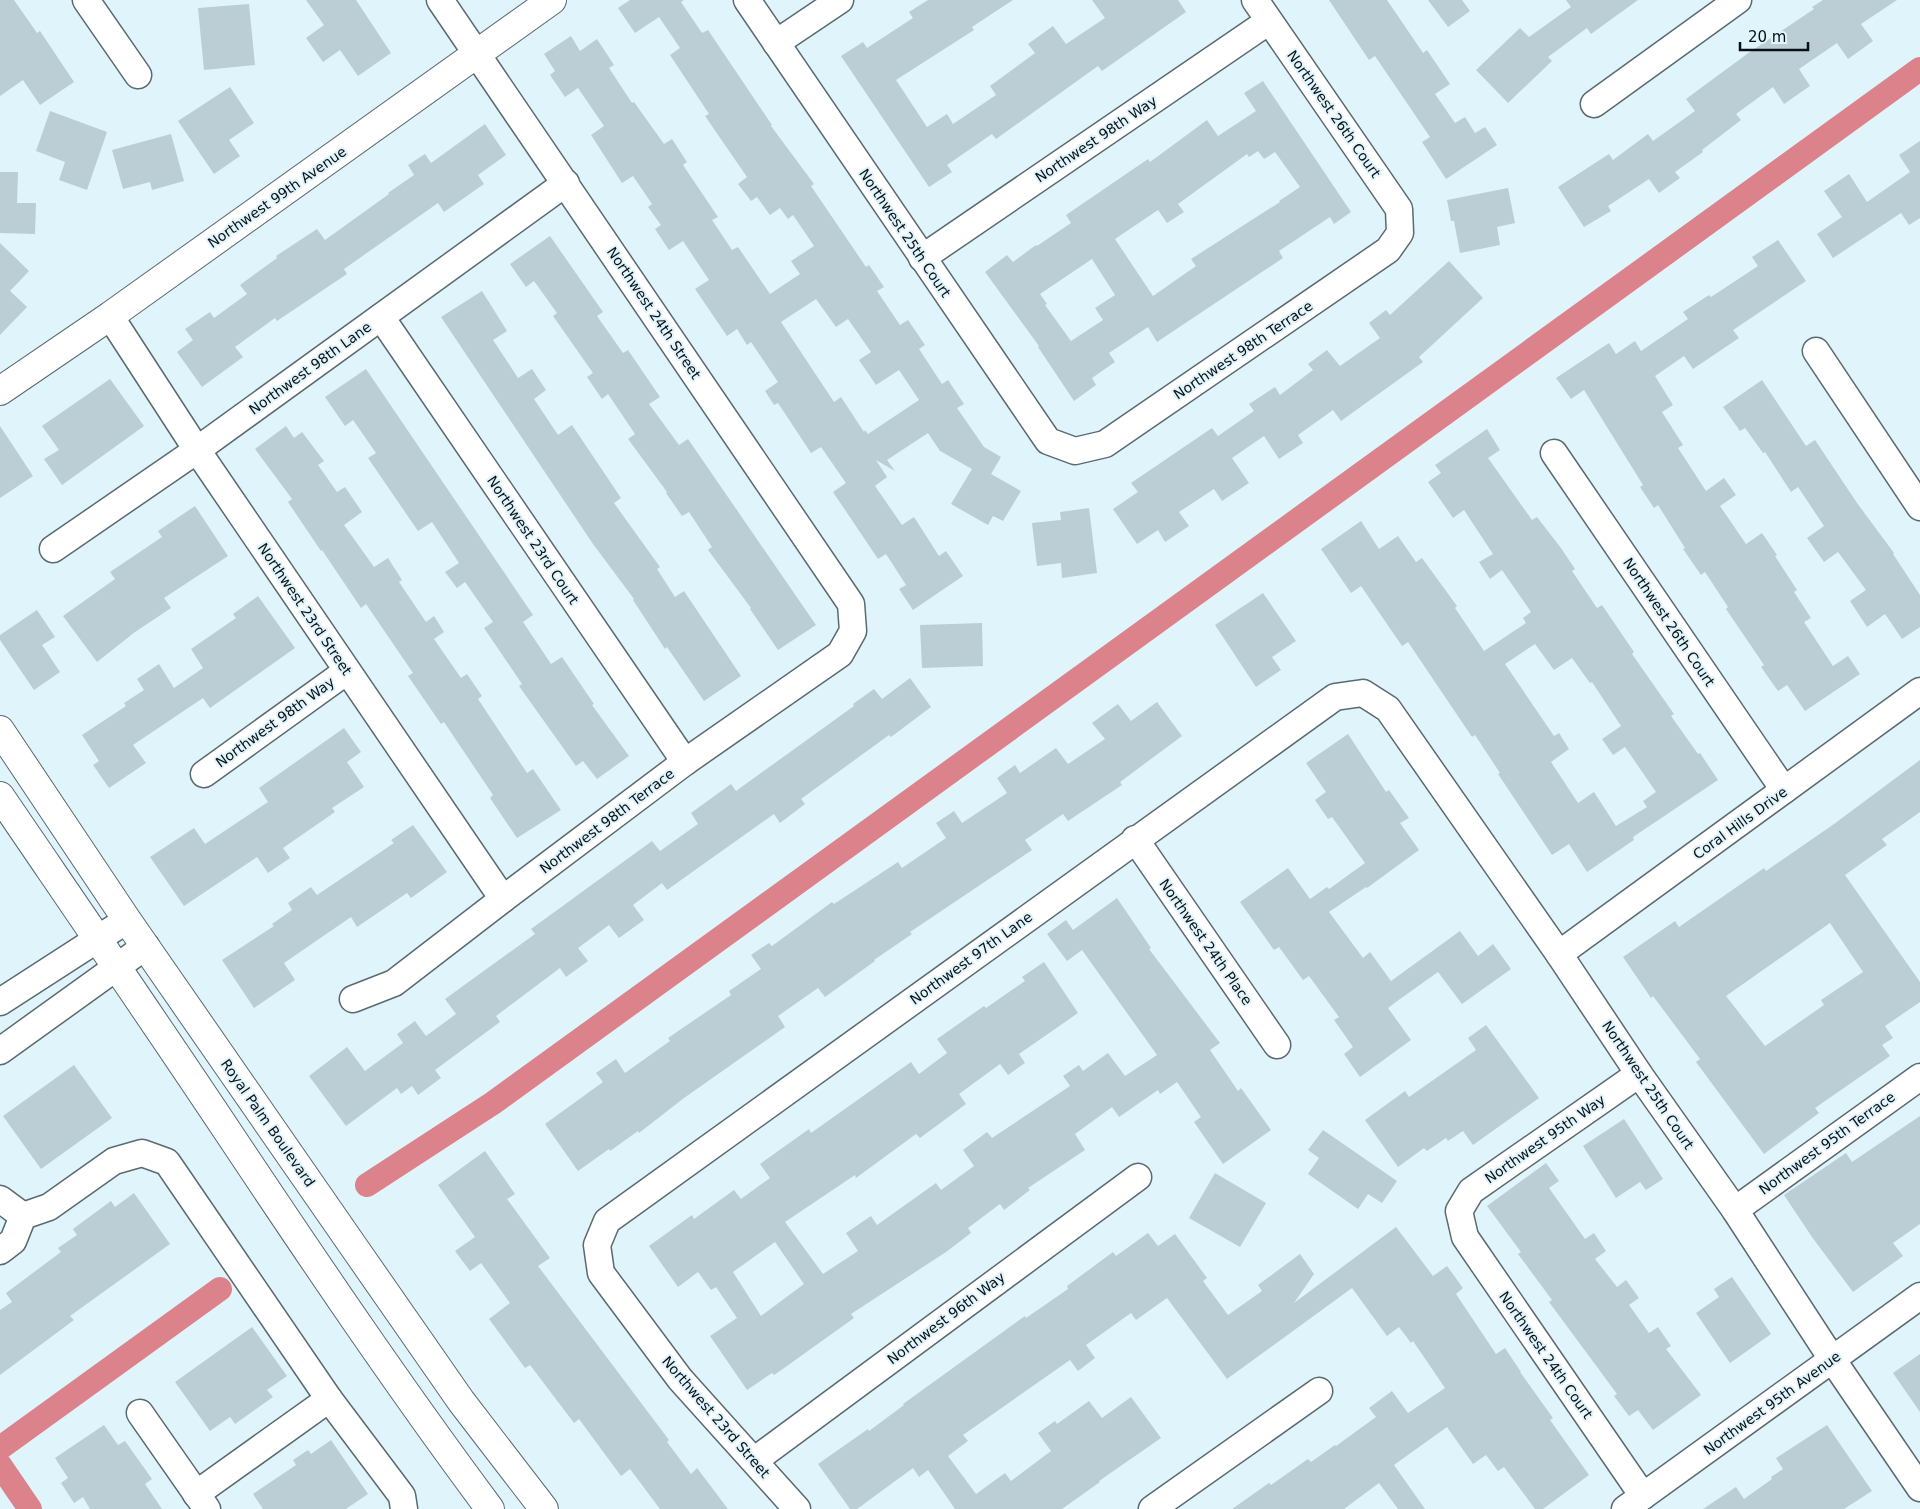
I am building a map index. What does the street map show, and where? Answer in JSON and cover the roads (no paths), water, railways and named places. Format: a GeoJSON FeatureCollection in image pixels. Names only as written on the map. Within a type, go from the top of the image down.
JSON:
{"type":"FeatureCollection","features":[{"type":"Feature","properties":{"kind":"main road","name":"Northwest 99th Avenue"},"geometry":{"type":"LineString","coordinates":[[0,391],[110,316],[552,0]]}},
{"type":"Feature","properties":{"kind":"main road","name":"Royal Palm Boulevard"},"geometry":{"type":"LineString","coordinates":[[0,730],[127,920],[461,1400],[544,1509]]}},
{"type":"Feature","properties":{"kind":"main road"},"geometry":{"type":"LineString","coordinates":[[0,796],[99,939],[339,1298],[428,1426],[490,1509]]}},
{"type":"Feature","properties":{"kind":"street"},"geometry":{"type":"LineString","coordinates":[[86,0],[138,75]]}},
{"type":"Feature","properties":{"kind":"street","name":"Northwest 24th Street"},"geometry":{"type":"LineString","coordinates":[[440,0],[851,604],[853,632]]}},
{"type":"Feature","properties":{"kind":"street","name":"Northwest 25th Court"},"geometry":{"type":"LineString","coordinates":[[747,0],[1048,441],[1075,451]]}},
{"type":"Feature","properties":{"kind":"street"},"geometry":{"type":"LineString","coordinates":[[776,43],[840,0]]}},
{"type":"Feature","properties":{"kind":"street"},"geometry":{"type":"LineString","coordinates":[[1594,104],[1738,0]]}},
{"type":"Feature","properties":{"kind":"street","name":"Northwest 26th Court"},"geometry":{"type":"LineString","coordinates":[[1262,10],[1399,209],[1400,233]]}},
{"type":"Feature","properties":{"kind":"street","name":"Northwest 98th Way"},"geometry":{"type":"LineString","coordinates":[[922,258],[1262,10]]}},
{"type":"Feature","properties":{"kind":"street","name":"Northwest 98th Lane"},"geometry":{"type":"LineString","coordinates":[[53,549],[197,450],[566,183]]}},
{"type":"Feature","properties":{"kind":"street","name":"Northwest 98th Terrace"},"geometry":{"type":"LineString","coordinates":[[1075,451],[1105,444],[1388,250],[1400,233]]}},
{"type":"Feature","properties":{"kind":"street","name":"Northwest 23rd Street"},"geometry":{"type":"LineString","coordinates":[[110,316],[197,450],[503,899]]}},
{"type":"Feature","properties":{"kind":"street","name":"Northwest 23rd Court"},"geometry":{"type":"LineString","coordinates":[[381,317],[685,762]]}},
{"type":"Feature","properties":{"kind":"street"},"geometry":{"type":"LineString","coordinates":[[1816,351],[1920,507]]}},
{"type":"Feature","properties":{"kind":"street","name":"Northwest 26th Court"},"geometry":{"type":"LineString","coordinates":[[1554,453],[1784,790]]}},
{"type":"Feature","properties":{"kind":"street","name":"Northwest 98th Terrace"},"geometry":{"type":"LineString","coordinates":[[353,999],[394,984],[685,762],[840,654],[853,632]]}},
{"type":"Feature","properties":{"kind":"street","name":"Northwest 98th Way"},"geometry":{"type":"LineString","coordinates":[[204,774],[347,671]]}},
{"type":"Feature","properties":{"kind":"street","name":"Coral Hills Drive"},"geometry":{"type":"LineString","coordinates":[[1559,954],[1920,691]]}},
{"type":"Feature","properties":{"kind":"street","name":"Northwest 25th Court"},"geometry":{"type":"LineString","coordinates":[[1363,693],[1388,709],[1734,1210],[1832,1360],[1920,1488]]}},
{"type":"Feature","properties":{"kind":"street","name":"Northwest 97th Lane"},"geometry":{"type":"LineString","coordinates":[[597,1245],[606,1220],[1335,697],[1363,693]]}},
{"type":"Feature","properties":{"kind":"street","name":"Northwest 24th Place"},"geometry":{"type":"LineString","coordinates":[[1135,839],[1277,1045]]}},
{"type":"Feature","properties":{"kind":"street"},"geometry":{"type":"LineString","coordinates":[[0,1002],[127,920]]}},
{"type":"Feature","properties":{"kind":"street"},"geometry":{"type":"LineString","coordinates":[[0,1051],[146,946]]}},
{"type":"Feature","properties":{"kind":"street","name":"Northwest 95th Way"},"geometry":{"type":"LineString","coordinates":[[1459,1211],[1472,1191],[1639,1074]]}},
{"type":"Feature","properties":{"kind":"street","name":"Northwest 95th Terrace"},"geometry":{"type":"LineString","coordinates":[[1734,1210],[1920,1077]]}},
{"type":"Feature","properties":{"kind":"street"},"geometry":{"type":"LineString","coordinates":[[0,1251],[13,1241],[23,1216],[49,1207],[114,1161],[142,1153],[167,1162],[329,1399],[402,1496],[404,1509]]}},
{"type":"Feature","properties":{"kind":"street","name":"Northwest 96th Way"},"geometry":{"type":"LineString","coordinates":[[755,1460],[1138,1176]]}},
{"type":"Feature","properties":{"kind":"street"},"geometry":{"type":"LineString","coordinates":[[0,1199],[23,1216]]}},
{"type":"Feature","properties":{"kind":"street","name":"Northwest 24th Court"},"geometry":{"type":"LineString","coordinates":[[1459,1211],[1465,1237],[1634,1502]]}},
{"type":"Feature","properties":{"kind":"street","name":"Northwest 23rd Street"},"geometry":{"type":"LineString","coordinates":[[597,1245],[602,1273],[680,1379],[755,1460],[797,1509]]}},
{"type":"Feature","properties":{"kind":"street","name":"Northwest 95th Avenue"},"geometry":{"type":"LineString","coordinates":[[1634,1502],[1920,1296]]}},
{"type":"Feature","properties":{"kind":"street"},"geometry":{"type":"LineString","coordinates":[[1152,1509],[1319,1391]]}},
{"type":"Feature","properties":{"kind":"street"},"geometry":{"type":"LineString","coordinates":[[140,1413],[202,1501],[329,1399]]}},
{"type":"Feature","properties":{"kind":"waterway"},"geometry":{"type":"LineString","coordinates":[[367,1185],[493,1103],[1920,69]]}},
{"type":"Feature","properties":{"kind":"waterway"},"geometry":{"type":"LineString","coordinates":[[0,1448],[220,1289]]}},
{"type":"Feature","properties":{"kind":"waterway"},"geometry":{"type":"LineString","coordinates":[[0,1465],[30,1509]]}}]}
